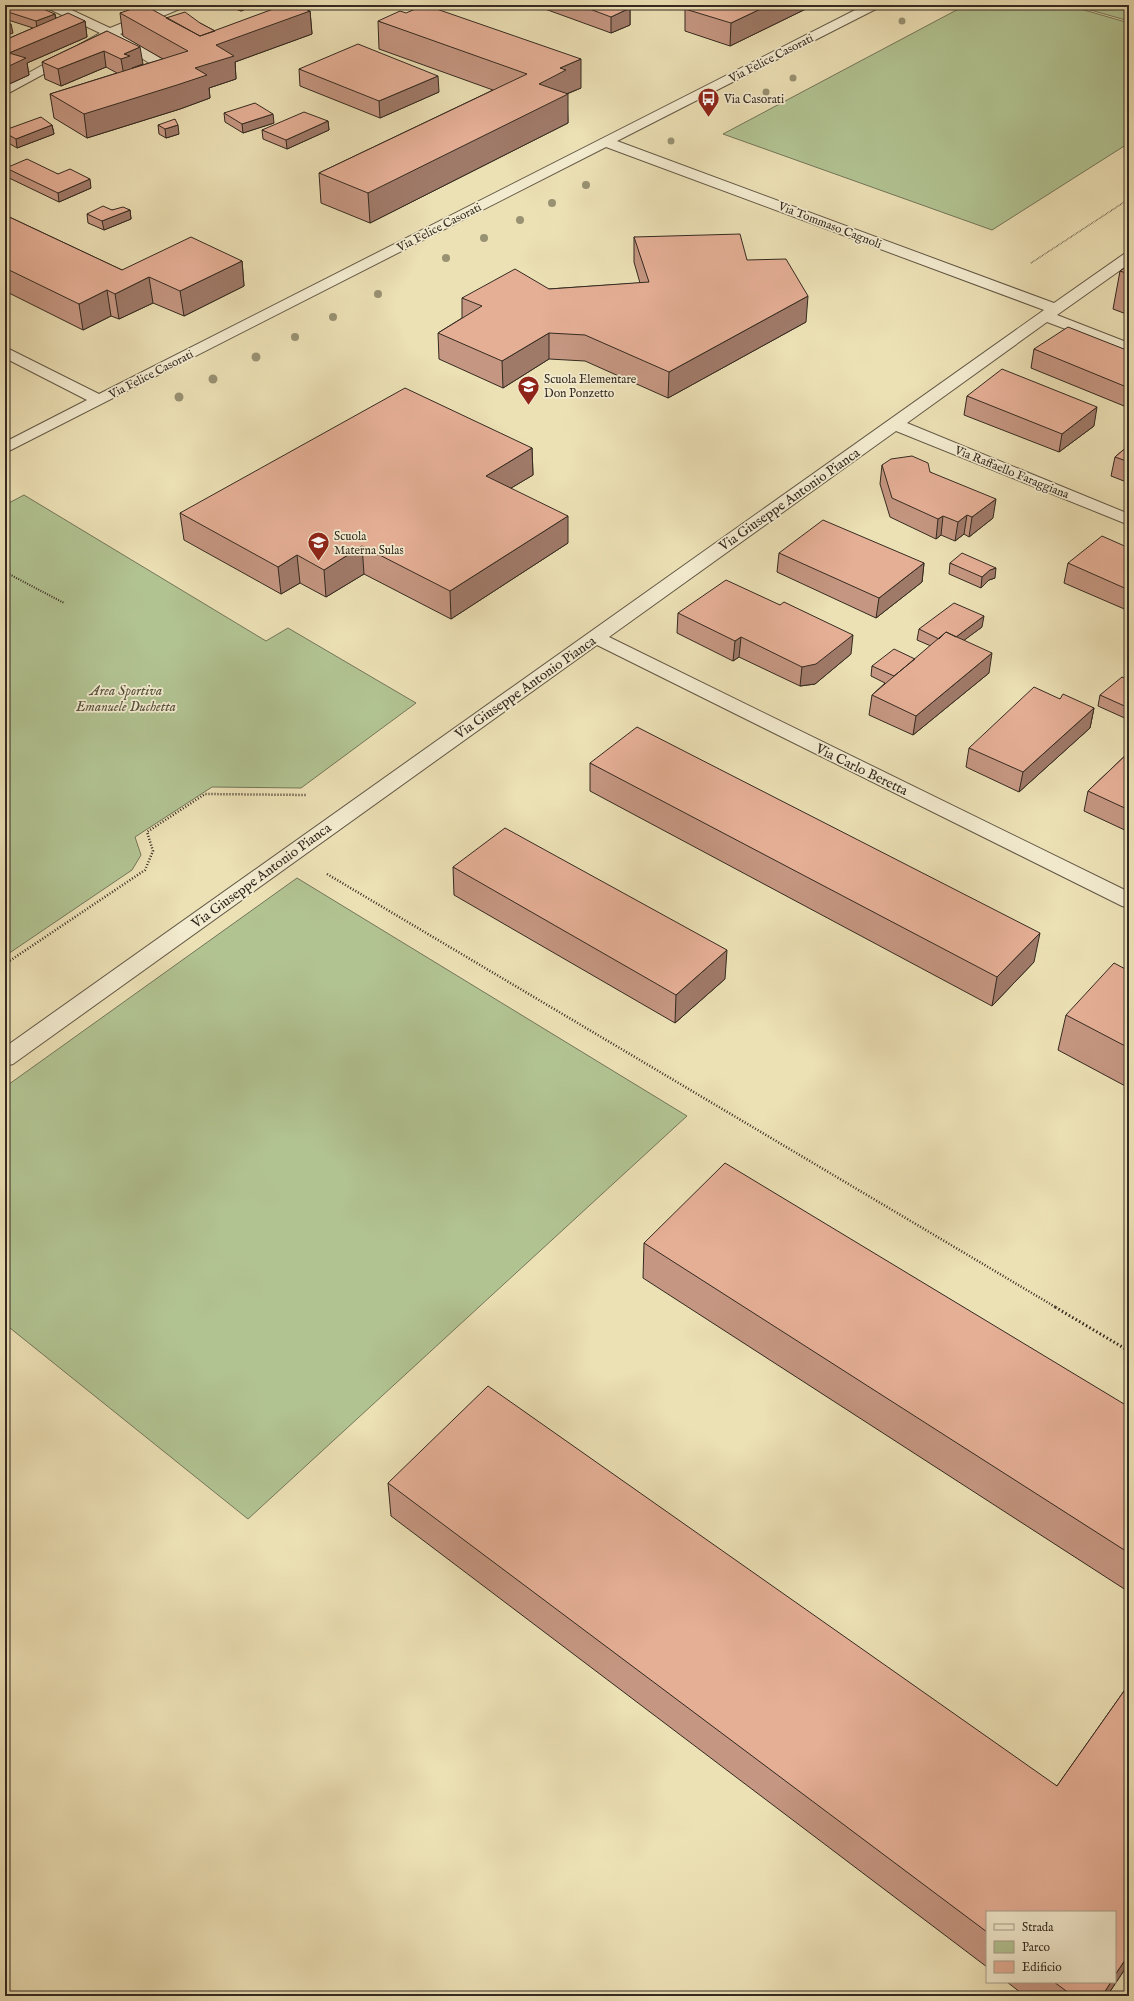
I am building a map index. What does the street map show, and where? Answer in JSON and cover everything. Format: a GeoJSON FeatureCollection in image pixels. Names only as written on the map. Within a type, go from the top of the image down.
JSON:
{"type":"FeatureCollection","features":[{"type":"Feature","properties":{"kind":"street"},"geometry":{"type":"LineString","coordinates":[[51,5],[110,33],[162,65]]}},
{"type":"Feature","properties":{"kind":"street"},"geometry":{"type":"LineString","coordinates":[[5,91],[110,33],[178,5]]}},
{"type":"Feature","properties":{"kind":"street","name":"Via Felice Casorati"},"geometry":{"type":"LineString","coordinates":[[5,448],[874,5]]}},
{"type":"Feature","properties":{"kind":"street","name":"Via Tommaso Cagnoli"},"geometry":{"type":"LineString","coordinates":[[606,142],[995,287],[1050,313]]}},
{"type":"Feature","properties":{"kind":"street","name":"Via Giuseppe Antonio Pianca"},"geometry":{"type":"LineString","coordinates":[[5,1058],[1129,257]]}},
{"type":"Feature","properties":{"kind":"street"},"geometry":{"type":"LineString","coordinates":[[1050,313],[1129,348]]}},
{"type":"Feature","properties":{"kind":"street"},"geometry":{"type":"LineString","coordinates":[[5,352],[99,400]]}},
{"type":"Feature","properties":{"kind":"street","name":"Via Raffaello Faraggiana"},"geometry":{"type":"LineString","coordinates":[[894,424],[1129,520]]}},
{"type":"Feature","properties":{"kind":"street","name":"Via Carlo Beretta"},"geometry":{"type":"LineString","coordinates":[[595,637],[1129,901]]}},
{"type":"Feature","properties":{"kind":"path"},"geometry":{"type":"LineString","coordinates":[[995,287],[1129,199]]}},
{"type":"Feature","properties":{"kind":"path"},"geometry":{"type":"LineString","coordinates":[[5,572],[64,603]]}},
{"type":"Feature","properties":{"kind":"path"},"geometry":{"type":"LineString","coordinates":[[5,964],[145,870],[153,851],[147,832],[205,794],[306,796],[311,792]]}},
{"type":"Feature","properties":{"kind":"path"},"geometry":{"type":"LineString","coordinates":[[293,853],[1129,1351]]}},
{"type":"Feature","properties":{"kind":"green space"},"geometry":{"type":"Polygon","coordinates":[[[966,5],[1067,5],[1129,23],[1129,143],[992,230],[723,134],[966,5]]]}},
{"type":"Feature","properties":{"kind":"green space"},"geometry":{"type":"Polygon","coordinates":[[[1073,5],[1129,5],[1129,21],[1073,5]]]}},
{"type":"Feature","properties":{"kind":"green space","name":"Area Sportiva Emanuele Duchetta"},"geometry":{"type":"Polygon","coordinates":[[[24,495],[266,641],[288,628],[416,703],[301,788],[212,787],[135,837],[141,855],[132,870],[5,956],[5,505],[24,495]]]}},
{"type":"Feature","properties":{"kind":"green space"},"geometry":{"type":"Polygon","coordinates":[[[297,878],[687,1116],[248,1519],[5,1324],[5,1087],[297,878]]]}},
{"type":"Feature","properties":{"kind":"building"},"geometry":{"type":"Polygon","coordinates":[[[5,5],[34,5],[55,14],[36,21],[5,11],[5,5]]]}},
{"type":"Feature","properties":{"kind":"building"},"geometry":{"type":"Polygon","coordinates":[[[144,5],[200,36],[284,5],[296,5],[310,11],[216,45],[234,56],[195,68],[207,75],[177,85],[84,114],[50,94],[188,51],[120,13],[144,5]]]}},
{"type":"Feature","properties":{"kind":"building"},"geometry":{"type":"Polygon","coordinates":[[[425,5],[581,59],[560,68],[566,70],[539,84],[568,94],[368,193],[319,173],[527,74],[378,21],[400,11],[406,13],[425,5]]]}},
{"type":"Feature","properties":{"kind":"building"},"geometry":{"type":"Polygon","coordinates":[[[579,5],[621,5],[630,8],[611,17],[579,5]]]}},
{"type":"Feature","properties":{"kind":"building"},"geometry":{"type":"Polygon","coordinates":[[[692,5],[769,5],[731,23],[685,9],[692,5]]]}},
{"type":"Feature","properties":{"kind":"building"},"geometry":{"type":"Polygon","coordinates":[[[185,12],[200,23],[215,31],[200,36],[166,18],[185,12]]]}},
{"type":"Feature","properties":{"kind":"building"},"geometry":{"type":"Polygon","coordinates":[[[68,13],[85,21],[9,53],[26,58],[5,68],[5,40],[68,13]]]}},
{"type":"Feature","properties":{"kind":"building"},"geometry":{"type":"Polygon","coordinates":[[[5,22],[11,24],[5,27],[5,22]]]}},
{"type":"Feature","properties":{"kind":"building"},"geometry":{"type":"Polygon","coordinates":[[[107,31],[140,47],[124,54],[130,56],[121,59],[104,51],[58,69],[42,62],[107,31]]]}},
{"type":"Feature","properties":{"kind":"building"},"geometry":{"type":"Polygon","coordinates":[[[358,44],[438,76],[379,101],[299,69],[358,44]]]}},
{"type":"Feature","properties":{"kind":"building"},"geometry":{"type":"Polygon","coordinates":[[[255,103],[273,114],[242,124],[224,113],[255,103]]]}},
{"type":"Feature","properties":{"kind":"building"},"geometry":{"type":"Polygon","coordinates":[[[304,112],[328,121],[286,140],[262,130],[304,112]]]}},
{"type":"Feature","properties":{"kind":"building"},"geometry":{"type":"Polygon","coordinates":[[[41,117],[52,125],[16,139],[5,133],[5,130],[41,117]]]}},
{"type":"Feature","properties":{"kind":"building"},"geometry":{"type":"Polygon","coordinates":[[[175,119],[178,125],[165,129],[158,125],[175,119]]]}},
{"type":"Feature","properties":{"kind":"building"},"geometry":{"type":"Polygon","coordinates":[[[27,159],[58,174],[70,169],[90,179],[58,193],[6,168],[27,159]]]}},
{"type":"Feature","properties":{"kind":"building"},"geometry":{"type":"Polygon","coordinates":[[[103,206],[112,210],[123,207],[130,210],[102,221],[87,214],[103,206]]]}},
{"type":"Feature","properties":{"kind":"building"},"geometry":{"type":"Polygon","coordinates":[[[5,215],[122,270],[191,237],[242,261],[180,291],[149,277],[115,294],[107,290],[79,304],[5,268],[5,215]]]}},
{"type":"Feature","properties":{"kind":"building"},"geometry":{"type":"Polygon","coordinates":[[[740,234],[747,260],[786,259],[808,296],[669,372],[585,335],[549,333],[502,361],[438,333],[482,306],[462,298],[515,269],[549,289],[649,282],[634,237],[740,234]]]}},
{"type":"Feature","properties":{"kind":"building"},"geometry":{"type":"Polygon","coordinates":[[[1129,265],[1129,274],[1120,271],[1129,265]]]}},
{"type":"Feature","properties":{"kind":"building"},"geometry":{"type":"Polygon","coordinates":[[[1068,327],[1129,351],[1129,388],[1034,349],[1068,327]]]}},
{"type":"Feature","properties":{"kind":"building"},"geometry":{"type":"Polygon","coordinates":[[[1002,369],[1097,407],[1062,434],[967,396],[1002,369]]]}},
{"type":"Feature","properties":{"kind":"building"},"geometry":{"type":"Polygon","coordinates":[[[405,388],[532,448],[486,476],[568,516],[450,591],[362,546],[324,570],[297,555],[278,567],[180,513],[405,388]]]}},
{"type":"Feature","properties":{"kind":"building"},"geometry":{"type":"Polygon","coordinates":[[[1129,445],[1129,462],[1115,457],[1129,445]]]}},
{"type":"Feature","properties":{"kind":"building"},"geometry":{"type":"Polygon","coordinates":[[[912,456],[928,463],[930,472],[996,499],[972,517],[967,515],[958,522],[943,516],[938,519],[892,498],[882,465],[891,459],[912,456]]]}},
{"type":"Feature","properties":{"kind":"building"},"geometry":{"type":"Polygon","coordinates":[[[823,520],[924,563],[879,598],[779,553],[823,520]]]}},
{"type":"Feature","properties":{"kind":"building"},"geometry":{"type":"Polygon","coordinates":[[[1102,536],[1129,548],[1129,590],[1068,563],[1102,536]]]}},
{"type":"Feature","properties":{"kind":"building"},"geometry":{"type":"Polygon","coordinates":[[[962,553],[996,568],[990,570],[982,577],[950,563],[962,553]]]}},
{"type":"Feature","properties":{"kind":"building"},"geometry":{"type":"Polygon","coordinates":[[[726,580],[780,605],[784,602],[853,635],[816,664],[802,667],[741,637],[735,641],[678,613],[726,580]]]}},
{"type":"Feature","properties":{"kind":"building"},"geometry":{"type":"Polygon","coordinates":[[[954,603],[984,616],[956,637],[946,632],[939,639],[919,629],[954,603]]]}},
{"type":"Feature","properties":{"kind":"building"},"geometry":{"type":"Polygon","coordinates":[[[946,632],[992,653],[916,716],[872,695],[946,632]]]}},
{"type":"Feature","properties":{"kind":"building"},"geometry":{"type":"Polygon","coordinates":[[[894,649],[915,659],[894,676],[872,666],[894,649]]]}},
{"type":"Feature","properties":{"kind":"building"},"geometry":{"type":"Polygon","coordinates":[[[1122,677],[1129,680],[1129,708],[1100,695],[1122,677]]]}},
{"type":"Feature","properties":{"kind":"building"},"geometry":{"type":"Polygon","coordinates":[[[1034,687],[1060,699],[1063,694],[1094,708],[1023,772],[969,748],[1034,687]]]}},
{"type":"Feature","properties":{"kind":"building"},"geometry":{"type":"Polygon","coordinates":[[[637,727],[1040,933],[997,977],[590,763],[637,727]]]}},
{"type":"Feature","properties":{"kind":"building"},"geometry":{"type":"Polygon","coordinates":[[[1129,752],[1129,810],[1088,791],[1129,752]]]}},
{"type":"Feature","properties":{"kind":"building"},"geometry":{"type":"Polygon","coordinates":[[[505,828],[727,950],[676,995],[453,867],[505,828]]]}},
{"type":"Feature","properties":{"kind":"building"},"geometry":{"type":"Polygon","coordinates":[[[1114,963],[1129,971],[1129,1048],[1066,1015],[1114,963]]]}},
{"type":"Feature","properties":{"kind":"building"},"geometry":{"type":"Polygon","coordinates":[[[725,1163],[1129,1407],[1129,1553],[644,1243],[725,1163]]]}},
{"type":"Feature","properties":{"kind":"building"},"geometry":{"type":"Polygon","coordinates":[[[488,1386],[1057,1786],[1129,1684],[1129,1954],[1116,1974],[1116,1911],[986,1911],[986,1931],[388,1483],[488,1386]]]}},
{"type":"Feature","properties":{"kind":"building"},"geometry":{"type":"Polygon","coordinates":[[[1055,1983],[1110,1983],[1102,1996],[1073,1996],[1055,1983]]]}},
{"type":"Feature","properties":{"kind":"place","name":"Via Casorati"},"geometry":{"type":"Point","coordinates":[709,118]}},
{"type":"Feature","properties":{"kind":"place","name":"Scuola Elementare Don Ponzetto"},"geometry":{"type":"Point","coordinates":[528,406]}},
{"type":"Feature","properties":{"kind":"place","name":"Scuola Materna Sulas"},"geometry":{"type":"Point","coordinates":[319,562]}}]}
